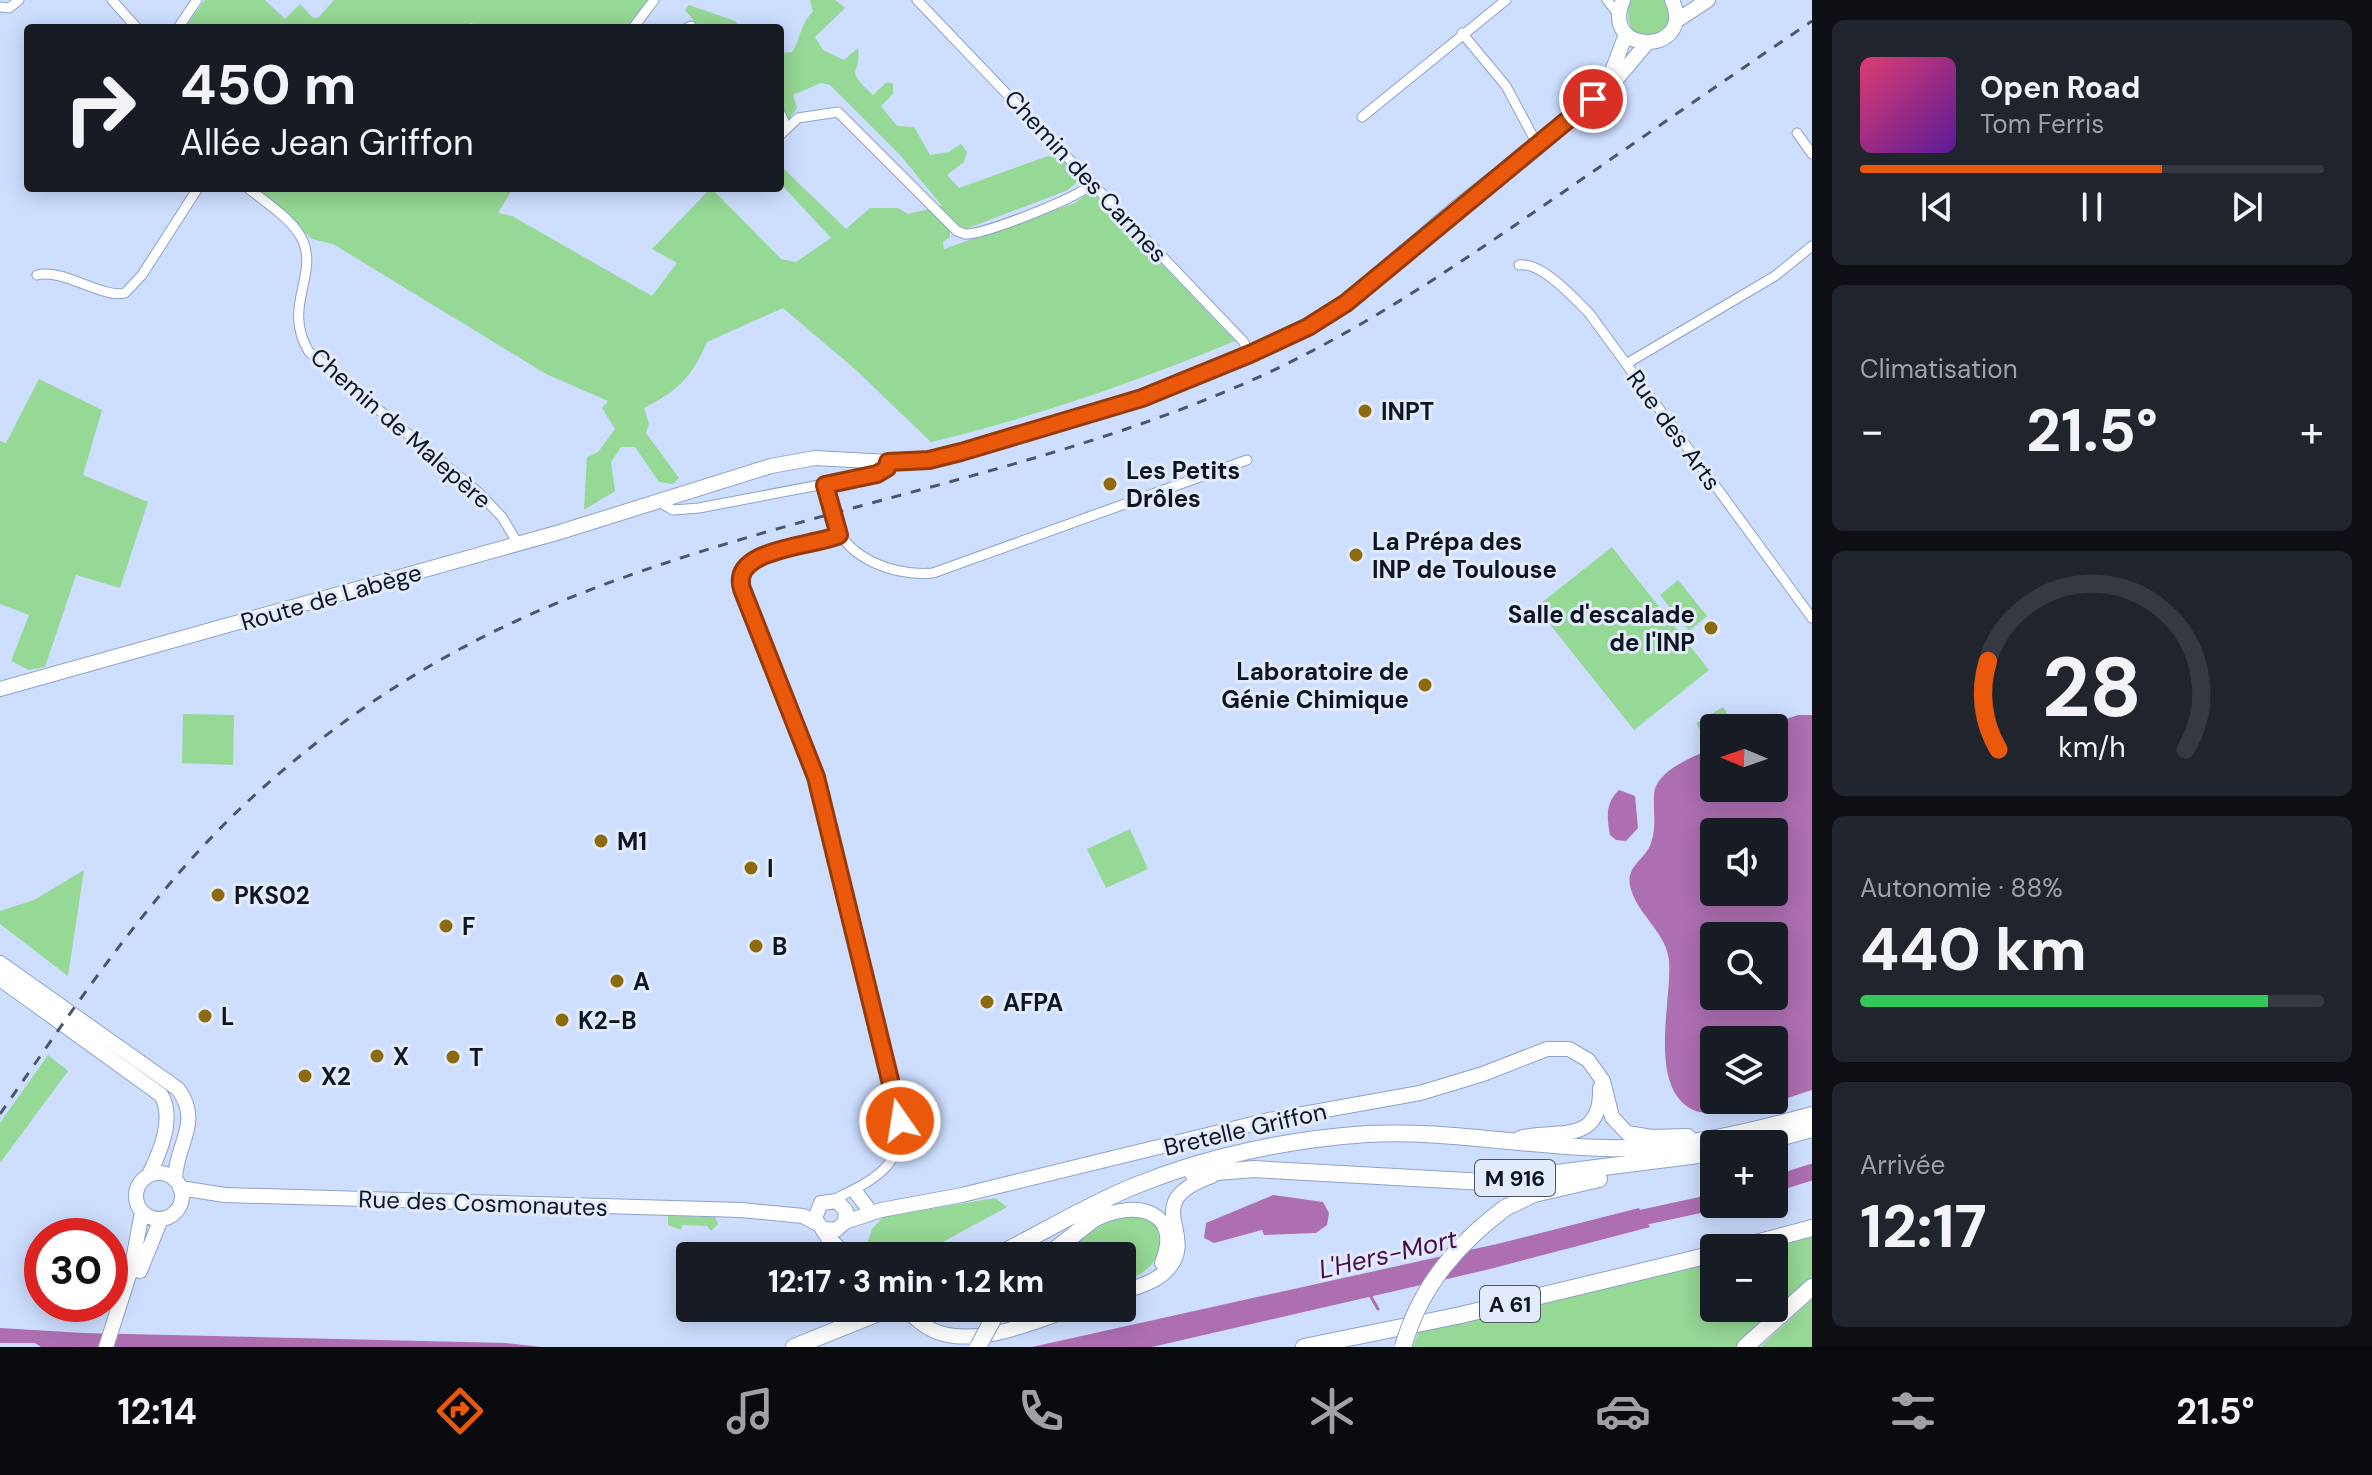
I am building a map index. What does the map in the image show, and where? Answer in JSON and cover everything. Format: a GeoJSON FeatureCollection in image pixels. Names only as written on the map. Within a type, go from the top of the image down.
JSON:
{"type":"FeatureCollection","features":[{"type":"Feature","properties":{"kind":"highway"},"geometry":{"type":"LineString","coordinates":[[1749,1130],[1812,1115]]}},
{"type":"Feature","properties":{"kind":"highway"},"geometry":{"type":"LineString","coordinates":[[1788,1136],[1812,1129]]}},
{"type":"Feature","properties":{"kind":"highway","name":"M 916"},"geometry":{"type":"LineString","coordinates":[[1060,1242],[1106,1200],[1172,1172],[1320,1139],[1403,1133],[1632,1148],[1700,1139]]}},
{"type":"Feature","properties":{"kind":"highway","name":"M 916"},"geometry":{"type":"LineString","coordinates":[[1062,1242],[1122,1200],[1172,1178],[1300,1171],[1485,1182],[1700,1156]]}},
{"type":"Feature","properties":{"kind":"highway"},"geometry":{"type":"LineString","coordinates":[[1403,1347],[1414,1315],[1442,1266],[1472,1234],[1505,1208],[1534,1194],[1572,1184],[1673,1167],[1700,1158]]}},
{"type":"Feature","properties":{"kind":"highway"},"geometry":{"type":"LineString","coordinates":[[1024,1242],[1106,1200]]}},
{"type":"Feature","properties":{"kind":"highway"},"geometry":{"type":"LineString","coordinates":[[1788,1234],[1812,1228]]}},
{"type":"Feature","properties":{"kind":"highway","name":"A 61"},"geometry":{"type":"LineString","coordinates":[[1304,1347],[1508,1305],[1700,1257]]}},
{"type":"Feature","properties":{"kind":"highway"},"geometry":{"type":"LineString","coordinates":[[1745,1347],[1812,1287]]}},
{"type":"Feature","properties":{"kind":"highway"},"geometry":{"type":"LineString","coordinates":[[794,1347],[856,1322]]}},
{"type":"Feature","properties":{"kind":"highway"},"geometry":{"type":"LineString","coordinates":[[978,1347],[991,1322]]}},
{"type":"Feature","properties":{"kind":"main road"},"geometry":{"type":"LineString","coordinates":[[1672,0],[1676,21]]}},
{"type":"Feature","properties":{"kind":"main road","name":"Route de Labège"},"geometry":{"type":"LineString","coordinates":[[0,689],[661,503],[712,483],[815,458],[888,462],[929,460],[1142,398],[1250,354],[1337,310],[1610,87],[1647,43],[1662,39],[1676,21],[1708,0]]}},
{"type":"Feature","properties":{"kind":"main road"},"geometry":{"type":"LineString","coordinates":[[1599,94],[1618,62],[1626,34],[1621,7]]}},
{"type":"Feature","properties":{"kind":"main road"},"geometry":{"type":"LineString","coordinates":[[1626,34],[1647,43]]}},
{"type":"Feature","properties":{"kind":"main road"},"geometry":{"type":"LineString","coordinates":[[0,963],[159,1083],[168,1122],[149,1175],[136,1193],[142,1212],[128,1287]]}},
{"type":"Feature","properties":{"kind":"main road"},"geometry":{"type":"LineString","coordinates":[[0,979],[184,1098],[190,1118],[178,1184],[179,1207],[172,1215],[161,1219],[142,1212]]}},
{"type":"Feature","properties":{"kind":"main road","name":"Bretelle Griffon"},"geometry":{"type":"LineString","coordinates":[[844,1206],[874,1208],[962,1195],[1269,1120],[1420,1093],[1483,1074],[1547,1049],[1579,1054],[1597,1072]]}},
{"type":"Feature","properties":{"kind":"main road"},"geometry":{"type":"LineString","coordinates":[[1597,1072],[1603,1081],[1612,1117],[1627,1133],[1652,1137],[1700,1136]]}},
{"type":"Feature","properties":{"kind":"main road"},"geometry":{"type":"LineString","coordinates":[[1511,1141],[1530,1135],[1569,1135],[1588,1124],[1599,1103],[1597,1072]]}},
{"type":"Feature","properties":{"kind":"main road"},"geometry":{"type":"LineString","coordinates":[[1136,1286],[1156,1278],[1175,1259],[1178,1247],[1172,1211],[1180,1192],[1187,1184],[1220,1173]]}},
{"type":"Feature","properties":{"kind":"main road"},"geometry":{"type":"LineString","coordinates":[[149,1175],[163,1174],[178,1184]]}},
{"type":"Feature","properties":{"kind":"main road","name":"Rue des Cosmonautes"},"geometry":{"type":"LineString","coordinates":[[178,1184],[225,1195],[788,1213],[820,1226]]}},
{"type":"Feature","properties":{"kind":"main road","name":"Rue des Cosmonautes"},"geometry":{"type":"LineString","coordinates":[[179,1207],[225,1195]]}},
{"type":"Feature","properties":{"kind":"main road","name":"Rue des Cosmonautes"},"geometry":{"type":"LineString","coordinates":[[741,1210],[753,1206],[844,1206]]}},
{"type":"Feature","properties":{"kind":"main road"},"geometry":{"type":"LineString","coordinates":[[835,1242],[820,1226],[815,1214],[844,1206],[874,1208]]}},
{"type":"Feature","properties":{"kind":"main road"},"geometry":{"type":"LineString","coordinates":[[820,1226],[836,1230],[844,1206]]}},
{"type":"Feature","properties":{"kind":"main road"},"geometry":{"type":"LineString","coordinates":[[844,1206],[844,1242]]}},
{"type":"Feature","properties":{"kind":"main road"},"geometry":{"type":"LineString","coordinates":[[1081,1227],[1125,1207],[1150,1213],[1159,1221],[1168,1247],[1163,1262],[1136,1283]]}},
{"type":"Feature","properties":{"kind":"main road"},"geometry":{"type":"LineString","coordinates":[[128,1298],[161,1219]]}},
{"type":"Feature","properties":{"kind":"main road"},"geometry":{"type":"LineString","coordinates":[[106,1347],[118,1322]]}},
{"type":"Feature","properties":{"kind":"main road"},"geometry":{"type":"LineString","coordinates":[[115,1347],[121,1322]]}},
{"type":"Feature","properties":{"kind":"main road"},"geometry":{"type":"LineString","coordinates":[[925,1322],[941,1333],[970,1336],[1034,1322]]}},
{"type":"Feature","properties":{"kind":"street"},"geometry":{"type":"LineString","coordinates":[[0,7],[9,8],[19,0]]}},
{"type":"Feature","properties":{"kind":"street"},"geometry":{"type":"LineString","coordinates":[[112,0],[133,24]]}},
{"type":"Feature","properties":{"kind":"street"},"geometry":{"type":"LineString","coordinates":[[181,24],[197,0]]}},
{"type":"Feature","properties":{"kind":"street"},"geometry":{"type":"LineString","coordinates":[[636,24],[654,0]]}},
{"type":"Feature","properties":{"kind":"street","name":"Chemin des Carmes"},"geometry":{"type":"LineString","coordinates":[[917,0],[1243,341],[1250,354]]}},
{"type":"Feature","properties":{"kind":"street"},"geometry":{"type":"LineString","coordinates":[[1362,117],[1506,0]]}},
{"type":"Feature","properties":{"kind":"street"},"geometry":{"type":"LineString","coordinates":[[1607,0],[1621,7]]}},
{"type":"Feature","properties":{"kind":"street"},"geometry":{"type":"LineString","coordinates":[[1462,33],[1506,86],[1537,144]]}},
{"type":"Feature","properties":{"kind":"street"},"geometry":{"type":"LineString","coordinates":[[784,132],[798,118],[838,112],[957,231],[965,234],[1054,205],[1083,192],[1092,184]]}},
{"type":"Feature","properties":{"kind":"street"},"geometry":{"type":"LineString","coordinates":[[1797,133],[1812,154]]}},
{"type":"Feature","properties":{"kind":"street"},"geometry":{"type":"LineString","coordinates":[[37,275],[46,273],[90,283],[112,294],[125,293],[142,275],[195,192]]}},
{"type":"Feature","properties":{"kind":"street","name":"Chemin de Malepère"},"geometry":{"type":"LineString","coordinates":[[253,192],[288,222],[304,242],[306,261],[297,319],[309,352],[479,493],[502,517],[518,544]]}},
{"type":"Feature","properties":{"kind":"street"},"geometry":{"type":"LineString","coordinates":[[1626,364],[1775,276],[1812,246]]}},
{"type":"Feature","properties":{"kind":"street","name":"Rue des Arts"},"geometry":{"type":"LineString","coordinates":[[1519,265],[1534,267],[1581,304],[1812,618]]}},
{"type":"Feature","properties":{"kind":"street"},"geometry":{"type":"LineString","coordinates":[[825,485],[839,535],[889,570],[933,573],[1247,460]]}},
{"type":"Feature","properties":{"kind":"street","name":"Route de Labège"},"geometry":{"type":"LineString","coordinates":[[661,503],[665,507],[681,510],[825,485],[877,474],[887,468],[888,462]]}},
{"type":"Feature","properties":{"kind":"street"},"geometry":{"type":"LineString","coordinates":[[712,483],[729,502]]}},
{"type":"Feature","properties":{"kind":"street"},"geometry":{"type":"LineString","coordinates":[[839,535],[751,560],[744,566],[740,579],[816,777],[900,1121],[901,1140],[896,1155],[884,1172],[844,1206]]}},
{"type":"Feature","properties":{"kind":"green space"},"geometry":{"type":"Polygon","coordinates":[[[205,0],[265,0],[285,19],[300,4],[313,18],[319,17],[334,0],[650,0],[631,24],[187,24],[205,0]]]}},
{"type":"Feature","properties":{"kind":"green space"},"geometry":{"type":"Polygon","coordinates":[[[810,0],[835,0],[845,8],[815,37],[823,50],[844,60],[858,48],[855,72],[858,80],[873,95],[887,82],[893,84],[893,94],[881,106],[897,126],[914,127],[930,155],[949,152],[961,144],[967,152],[964,162],[947,175],[959,188],[1048,156],[1064,158],[1076,173],[1078,181],[1068,190],[966,229],[955,223],[950,226],[950,237],[943,242],[944,249],[1075,203],[1092,191],[1235,341],[1085,398],[931,442],[856,370],[783,308],[707,342],[683,382],[644,408],[649,424],[646,433],[679,478],[673,484],[659,482],[635,447],[621,447],[611,462],[615,491],[584,510],[587,457],[598,452],[615,429],[602,408],[608,401],[546,374],[333,244],[312,239],[261,192],[511,192],[498,213],[512,216],[652,296],[677,263],[652,249],[707,192],[715,192],[781,259],[796,262],[831,238],[784,187],[784,169],[846,229],[870,208],[898,208],[908,214],[942,206],[901,156],[830,85],[821,83],[793,95],[797,108],[789,119],[784,116],[784,53],[792,52],[813,12],[810,0]]]}},
{"type":"Feature","properties":{"kind":"green space"},"geometry":{"type":"Polygon","coordinates":[[[1630,0],[1666,0],[1669,14],[1666,25],[1659,33],[1640,35],[1632,29],[1628,17],[1630,0]]]}},
{"type":"Feature","properties":{"kind":"green space"},"geometry":{"type":"Polygon","coordinates":[[[689,5],[738,24],[697,24],[685,10],[689,5]]]}},
{"type":"Feature","properties":{"kind":"green space"},"geometry":{"type":"Polygon","coordinates":[[[39,379],[102,410],[83,475],[148,502],[120,588],[76,575],[45,667],[29,670],[11,661],[29,615],[0,604],[0,441],[6,443],[39,379]]]}},
{"type":"Feature","properties":{"kind":"green space"},"geometry":{"type":"Polygon","coordinates":[[[1612,547],[1709,670],[1634,730],[1536,607],[1612,547]]]}},
{"type":"Feature","properties":{"kind":"green space"},"geometry":{"type":"Polygon","coordinates":[[[1678,580],[1707,616],[1689,631],[1660,595],[1678,580]]]}},
{"type":"Feature","properties":{"kind":"green space"},"geometry":{"type":"Polygon","coordinates":[[[1723,707],[1727,714],[1711,714],[1723,707]]]}},
{"type":"Feature","properties":{"kind":"green space"},"geometry":{"type":"Polygon","coordinates":[[[183,714],[234,715],[233,765],[182,763],[183,714]]]}},
{"type":"Feature","properties":{"kind":"green space"},"geometry":{"type":"Polygon","coordinates":[[[1130,829],[1148,869],[1106,888],[1087,849],[1130,829]]]}},
{"type":"Feature","properties":{"kind":"green space"},"geometry":{"type":"Polygon","coordinates":[[[84,870],[68,976],[0,924],[0,911],[34,900],[84,870]]]}},
{"type":"Feature","properties":{"kind":"green space"},"geometry":{"type":"Polygon","coordinates":[[[48,1055],[68,1071],[0,1163],[0,1123],[48,1055]]]}},
{"type":"Feature","properties":{"kind":"green space"},"geometry":{"type":"Polygon","coordinates":[[[995,1198],[1007,1207],[943,1242],[868,1242],[872,1229],[883,1217],[995,1198]]]}},
{"type":"Feature","properties":{"kind":"green space"},"geometry":{"type":"Polygon","coordinates":[[[668,1216],[715,1217],[718,1224],[711,1231],[707,1226],[682,1225],[681,1230],[668,1225],[668,1216]]]}},
{"type":"Feature","properties":{"kind":"green space"},"geometry":{"type":"Polygon","coordinates":[[[1114,1216],[1144,1216],[1156,1225],[1159,1236],[1158,1254],[1154,1262],[1136,1276],[1136,1242],[1078,1242],[1114,1216]]]}},
{"type":"Feature","properties":{"kind":"green space"},"geometry":{"type":"Polygon","coordinates":[[[1812,1233],[1812,1279],[1788,1300],[1788,1240],[1812,1233]]]}},
{"type":"Feature","properties":{"kind":"green space"},"geometry":{"type":"Polygon","coordinates":[[[1700,1263],[1700,1322],[1764,1322],[1736,1347],[1413,1347],[1419,1329],[1700,1263]]]}},
{"type":"Feature","properties":{"kind":"green space"},"geometry":{"type":"Polygon","coordinates":[[[1812,1299],[1812,1347],[1760,1347],[1788,1322],[1812,1299]]]}},
{"type":"Feature","properties":{"kind":"shaded area"},"geometry":{"type":"Polygon","coordinates":[[[1812,715],[1812,1090],[1788,1097],[1788,1026],[1700,1026],[1700,1112],[1688,1107],[1676,1095],[1669,1078],[1665,1039],[1669,977],[1667,950],[1638,904],[1630,885],[1631,873],[1653,837],[1656,786],[1668,771],[1700,754],[1700,802],[1788,802],[1788,718],[1812,715]]]}},
{"type":"Feature","properties":{"kind":"shaded area"},"geometry":{"type":"Polygon","coordinates":[[[1619,790],[1635,796],[1638,828],[1626,841],[1616,840],[1609,829],[1609,805],[1619,790]]]}},
{"type":"Feature","properties":{"kind":"shaded area"},"geometry":{"type":"Polygon","coordinates":[[[1273,1195],[1323,1202],[1329,1213],[1327,1225],[1316,1233],[1264,1235],[1262,1230],[1214,1243],[1204,1238],[1206,1223],[1273,1195]]]}},
{"type":"Feature","properties":{"kind":"shaded area"},"geometry":{"type":"Polygon","coordinates":[[[1639,1208],[1650,1227],[1486,1270],[1152,1347],[1032,1347],[1497,1244],[1639,1208]]]}},
{"type":"Feature","properties":{"kind":"shaded area"},"geometry":{"type":"Polygon","coordinates":[[[0,1328],[83,1333],[506,1343],[541,1347],[41,1347],[35,1343],[0,1343],[0,1328]]]}},
{"type":"Feature","properties":{"kind":"waterway","name":"L'Hers-Mort"},"geometry":{"type":"LineString","coordinates":[[1788,1180],[1812,1172]]}},
{"type":"Feature","properties":{"kind":"waterway","name":"L'Hers-Mort"},"geometry":{"type":"LineString","coordinates":[[1626,1221],[1700,1205]]}},
{"type":"Feature","properties":{"kind":"waterway"},"geometry":{"type":"LineString","coordinates":[[1370,1295],[1378,1309]]}},
{"type":"Feature","properties":{"kind":"railway"},"geometry":{"type":"LineString","coordinates":[[0,1114],[126,937],[196,854],[234,815],[305,752],[405,681],[513,622],[634,574],[719,546],[1065,449],[1151,421],[1275,369],[1354,328],[1431,281],[1812,21]]}},
{"type":"Feature","properties":{"kind":"place","name":"INPT"},"geometry":{"type":"Point","coordinates":[1365,411]}},
{"type":"Feature","properties":{"kind":"place","name":"Les Petits Drôles"},"geometry":{"type":"Point","coordinates":[1110,484]}},
{"type":"Feature","properties":{"kind":"place","name":"La Prépa des INP de Toulouse"},"geometry":{"type":"Point","coordinates":[1356,555]}},
{"type":"Feature","properties":{"kind":"place","name":"Salle d'escalade de l'INP"},"geometry":{"type":"Point","coordinates":[1711,628]}},
{"type":"Feature","properties":{"kind":"place","name":"Laboratoire de Génie Chimique"},"geometry":{"type":"Point","coordinates":[1425,685]}},
{"type":"Feature","properties":{"kind":"place","name":"M1"},"geometry":{"type":"Point","coordinates":[601,841]}},
{"type":"Feature","properties":{"kind":"place","name":"I"},"geometry":{"type":"Point","coordinates":[751,868]}},
{"type":"Feature","properties":{"kind":"place","name":"PKS02"},"geometry":{"type":"Point","coordinates":[218,895]}},
{"type":"Feature","properties":{"kind":"place","name":"F"},"geometry":{"type":"Point","coordinates":[446,926]}},
{"type":"Feature","properties":{"kind":"place","name":"B"},"geometry":{"type":"Point","coordinates":[756,946]}},
{"type":"Feature","properties":{"kind":"place","name":"A"},"geometry":{"type":"Point","coordinates":[617,981]}},
{"type":"Feature","properties":{"kind":"place","name":"AFPA"},"geometry":{"type":"Point","coordinates":[987,1002]}},
{"type":"Feature","properties":{"kind":"place","name":"L"},"geometry":{"type":"Point","coordinates":[205,1016]}},
{"type":"Feature","properties":{"kind":"place","name":"K2-B"},"geometry":{"type":"Point","coordinates":[562,1020]}},
{"type":"Feature","properties":{"kind":"place","name":"X"},"geometry":{"type":"Point","coordinates":[377,1056]}},
{"type":"Feature","properties":{"kind":"place","name":"T"},"geometry":{"type":"Point","coordinates":[453,1057]}},
{"type":"Feature","properties":{"kind":"place","name":"X2"},"geometry":{"type":"Point","coordinates":[305,1076]}},
{"type":"Feature","properties":{"kind":"route"},"geometry":{"type":"LineString","coordinates":[[900,1121],[816,777],[742,589],[740,575],[744,566],[756,558],[839,535],[825,485],[877,474],[887,468],[888,462],[929,460],[961,452],[1142,398],[1224,366],[1308,327],[1346,303],[1457,207],[1593,99]]}}]}
